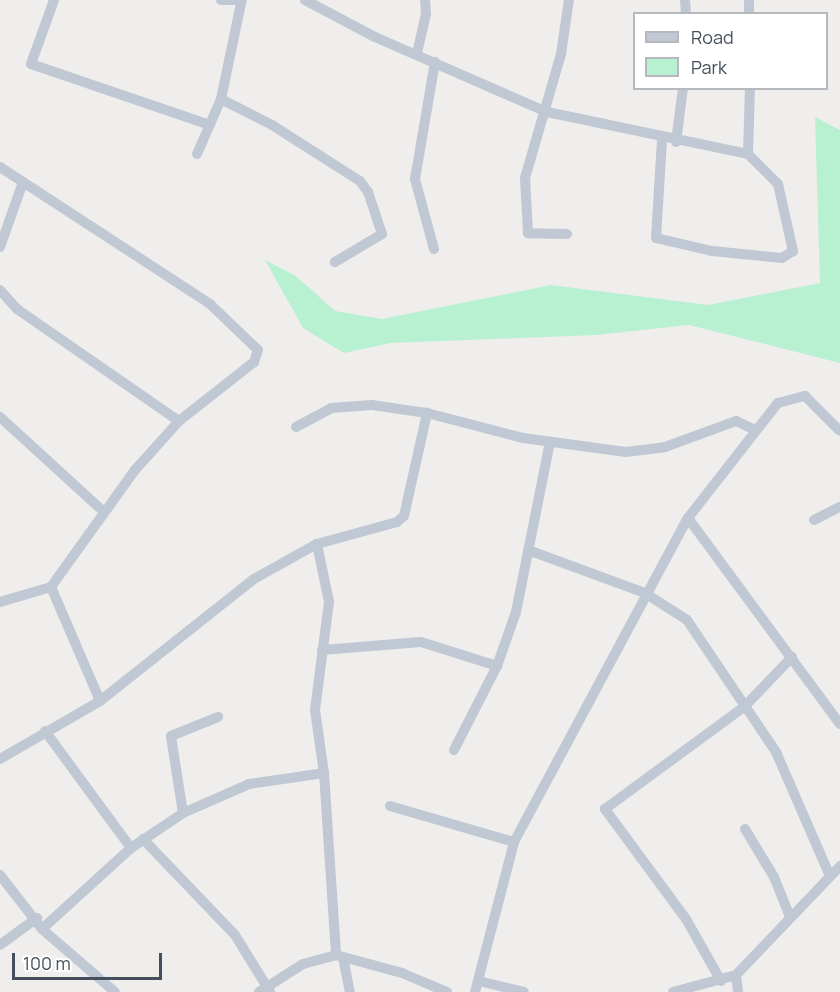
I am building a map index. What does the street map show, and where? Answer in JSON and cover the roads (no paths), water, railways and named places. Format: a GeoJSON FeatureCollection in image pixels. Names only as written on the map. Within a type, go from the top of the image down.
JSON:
{"type":"FeatureCollection","features":[{"type":"Feature","properties":{"kind":"street"},"geometry":{"type":"LineString","coordinates":[[54,0],[31,64],[210,125]]}},
{"type":"Feature","properties":{"kind":"street"},"geometry":{"type":"LineString","coordinates":[[197,154],[221,99],[242,1],[221,0]]}},
{"type":"Feature","properties":{"kind":"street"},"geometry":{"type":"LineString","coordinates":[[305,0],[375,37],[417,53],[547,112],[676,142],[748,153],[778,184],[793,251],[782,258],[712,251],[656,238],[662,139]]}},
{"type":"Feature","properties":{"kind":"street"},"geometry":{"type":"LineString","coordinates":[[417,53],[426,14],[425,0]]}},
{"type":"Feature","properties":{"kind":"street"},"geometry":{"type":"LineString","coordinates":[[567,234],[528,233],[525,178],[547,112],[567,24],[569,0]]}},
{"type":"Feature","properties":{"kind":"street"},"geometry":{"type":"LineString","coordinates":[[434,249],[415,179],[435,62]]}},
{"type":"Feature","properties":{"kind":"street"},"geometry":{"type":"LineString","coordinates":[[676,142],[683,90]]}},
{"type":"Feature","properties":{"kind":"street"},"geometry":{"type":"LineString","coordinates":[[748,153],[750,90]]}},
{"type":"Feature","properties":{"kind":"street"},"geometry":{"type":"LineString","coordinates":[[221,99],[272,125],[360,181],[368,192],[382,234],[335,262]]}},
{"type":"Feature","properties":{"kind":"street"},"geometry":{"type":"LineString","coordinates":[[0,167],[210,304],[258,350],[254,362],[179,421],[104,512],[51,587],[0,602]]}},
{"type":"Feature","properties":{"kind":"street"},"geometry":{"type":"LineString","coordinates":[[0,248],[23,182]]}},
{"type":"Feature","properties":{"kind":"street"},"geometry":{"type":"LineString","coordinates":[[0,290],[17,309],[179,421]]}},
{"type":"Feature","properties":{"kind":"street"},"geometry":{"type":"LineString","coordinates":[[524,992],[477,987],[514,843],[645,593],[688,518],[778,403],[805,396],[840,430]]}},
{"type":"Feature","properties":{"kind":"street"},"geometry":{"type":"LineString","coordinates":[[296,427],[317,413],[347,406],[372,405],[427,413],[550,442],[639,452],[665,447],[736,421],[755,430]]}},
{"type":"Feature","properties":{"kind":"street"},"geometry":{"type":"LineString","coordinates":[[0,759],[100,701],[238,590],[317,544],[397,522],[404,516],[427,413]]}},
{"type":"Feature","properties":{"kind":"street"},"geometry":{"type":"LineString","coordinates":[[0,417],[104,512]]}},
{"type":"Feature","properties":{"kind":"street"},"geometry":{"type":"LineString","coordinates":[[454,750],[497,666],[516,612],[550,442]]}},
{"type":"Feature","properties":{"kind":"street"},"geometry":{"type":"LineString","coordinates":[[813,520],[840,507]]}},
{"type":"Feature","properties":{"kind":"street"},"geometry":{"type":"LineString","coordinates":[[688,518],[840,724]]}},
{"type":"Feature","properties":{"kind":"street"},"geometry":{"type":"LineString","coordinates":[[317,544],[329,602],[315,710],[324,773],[339,956],[350,992]]}},
{"type":"Feature","properties":{"kind":"street"},"geometry":{"type":"LineString","coordinates":[[528,550],[645,593],[687,620],[786,770],[830,876]]}},
{"type":"Feature","properties":{"kind":"street"},"geometry":{"type":"LineString","coordinates":[[51,587],[100,701]]}},
{"type":"Feature","properties":{"kind":"street"},"geometry":{"type":"LineString","coordinates":[[322,651],[421,642],[497,666]]}},
{"type":"Feature","properties":{"kind":"street"},"geometry":{"type":"LineString","coordinates":[[721,981],[686,919],[605,809],[745,706],[792,657]]}},
{"type":"Feature","properties":{"kind":"street"},"geometry":{"type":"LineString","coordinates":[[183,813],[171,736],[218,717]]}},
{"type":"Feature","properties":{"kind":"street"},"geometry":{"type":"LineString","coordinates":[[45,731],[131,848]]}},
{"type":"Feature","properties":{"kind":"street"},"geometry":{"type":"LineString","coordinates":[[0,945],[39,923],[131,848],[183,813],[249,784],[324,773]]}},
{"type":"Feature","properties":{"kind":"street"},"geometry":{"type":"LineString","coordinates":[[390,806],[514,843]]}},
{"type":"Feature","properties":{"kind":"street"},"geometry":{"type":"LineString","coordinates":[[745,830],[774,877],[790,917]]}},
{"type":"Feature","properties":{"kind":"street"},"geometry":{"type":"LineString","coordinates":[[143,839],[235,935],[270,989]]}},
{"type":"Feature","properties":{"kind":"street"},"geometry":{"type":"LineString","coordinates":[[673,992],[721,981],[736,975],[840,866]]}},
{"type":"Feature","properties":{"kind":"street"},"geometry":{"type":"LineString","coordinates":[[0,875],[39,923],[111,991]]}},
{"type":"Feature","properties":{"kind":"street"},"geometry":{"type":"LineString","coordinates":[[0,894],[11,890]]}},
{"type":"Feature","properties":{"kind":"street"},"geometry":{"type":"LineString","coordinates":[[259,992],[270,989],[303,964],[339,956],[402,973],[447,992]]}},
{"type":"Feature","properties":{"kind":"street"},"geometry":{"type":"LineString","coordinates":[[736,975],[738,992]]}}]}
